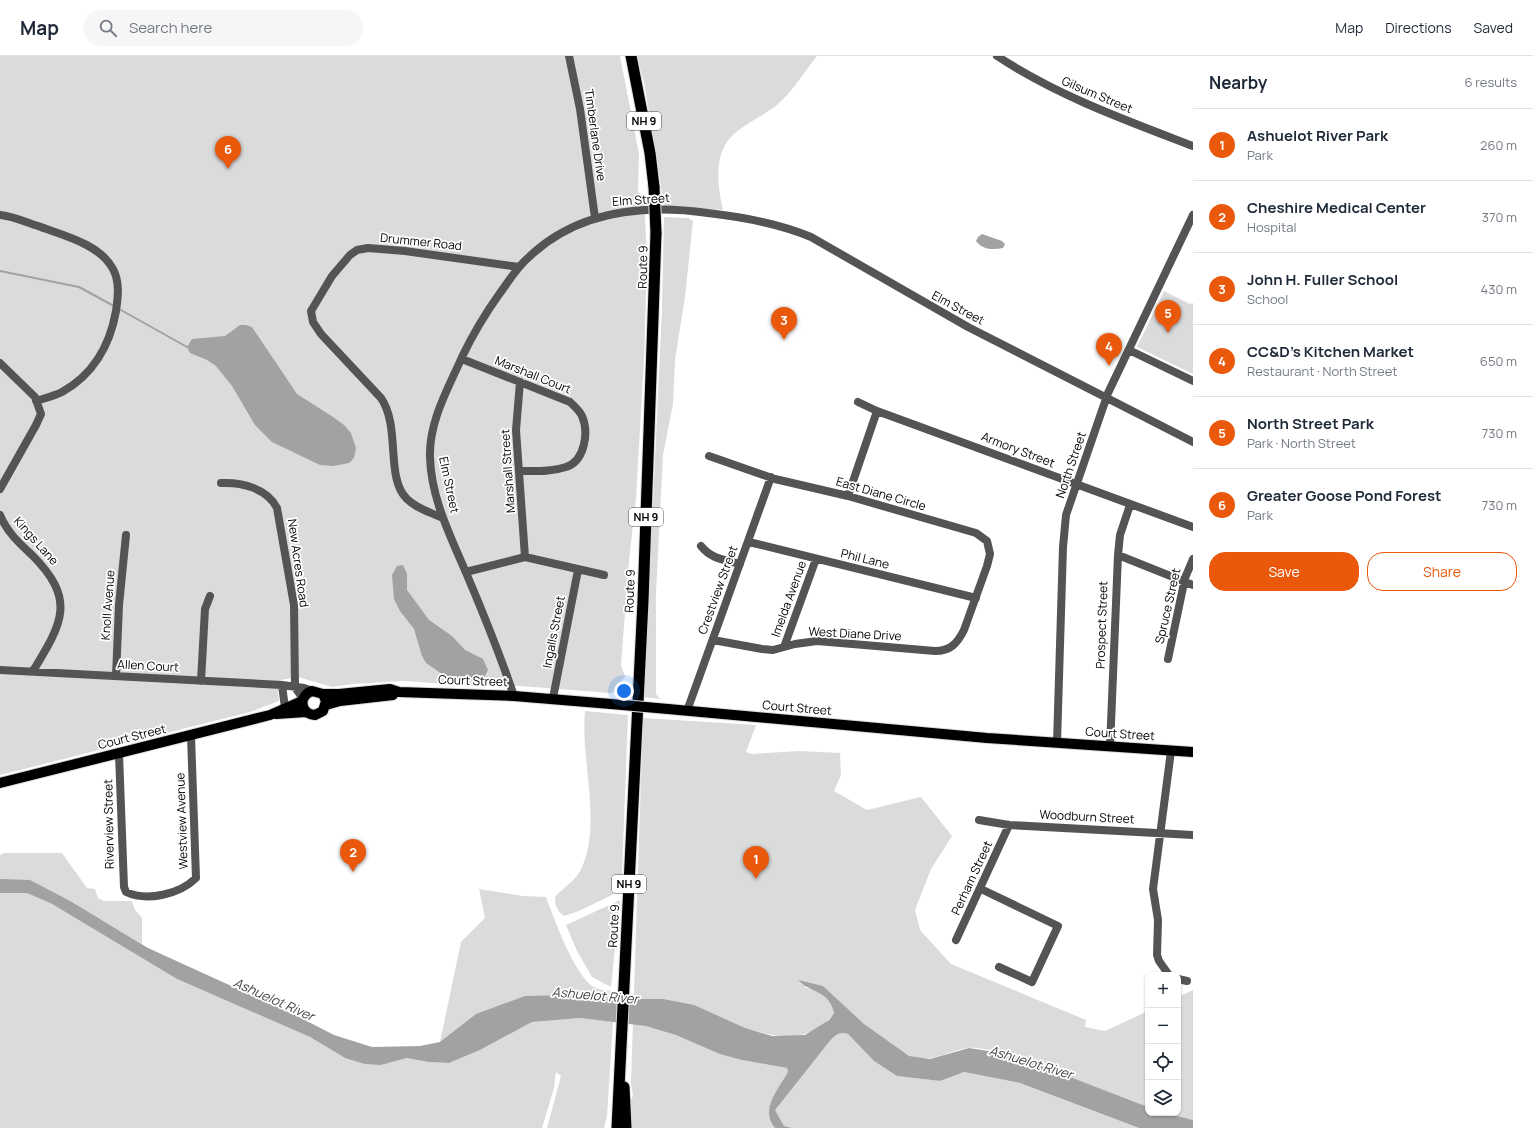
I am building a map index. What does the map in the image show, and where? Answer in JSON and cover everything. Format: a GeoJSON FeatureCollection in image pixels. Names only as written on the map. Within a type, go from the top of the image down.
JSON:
{"type":"FeatureCollection","features":[{"type":"Feature","properties":{"kind":"highway","name":"Route 9"},"geometry":{"type":"LineString","coordinates":[[616,1128],[643,601],[656,233],[654,187],[650,153],[631,56]]}},
{"type":"Feature","properties":{"kind":"highway","name":"NH 9"},"geometry":{"type":"LineString","coordinates":[[621,1046],[626,1128]]}},
{"type":"Feature","properties":{"kind":"highway"},"geometry":{"type":"LineString","coordinates":[[612,1128],[617,1104]]}},
{"type":"Feature","properties":{"kind":"main road","name":"Court Street"},"geometry":{"type":"LineString","coordinates":[[0,783],[191,736],[270,714],[303,700],[306,694],[312,691],[323,694],[390,689],[399,692],[553,698],[1057,743],[1193,752]]}},
{"type":"Feature","properties":{"kind":"main road","name":"Court Street"},"geometry":{"type":"LineString","coordinates":[[270,714],[306,712],[311,715],[318,714],[323,711],[326,705],[340,701],[394,695],[399,692]]}},
{"type":"Feature","properties":{"kind":"main road"},"geometry":{"type":"LineString","coordinates":[[323,694],[326,705]]}},
{"type":"Feature","properties":{"kind":"main road"},"geometry":{"type":"LineString","coordinates":[[303,700],[306,712]]}},
{"type":"Feature","properties":{"kind":"street","name":"Timberlane Drive"},"geometry":{"type":"LineString","coordinates":[[569,56],[580,109],[595,218]]}},
{"type":"Feature","properties":{"kind":"street","name":"Gilsum Street"},"geometry":{"type":"LineString","coordinates":[[997,56],[1048,87],[1069,97],[1193,146]]}},
{"type":"Feature","properties":{"kind":"street","name":"Elm Street"},"geometry":{"type":"LineString","coordinates":[[514,696],[466,572],[443,518],[431,467],[430,443],[438,412],[476,329],[519,267],[539,247],[557,234],[595,218],[632,211],[685,210],[747,218],[794,230],[810,237],[968,327],[1193,442]]}},
{"type":"Feature","properties":{"kind":"street"},"geometry":{"type":"LineString","coordinates":[[0,214],[80,242],[94,250],[113,269],[118,291],[111,332],[100,356],[92,367],[73,384],[61,392],[36,401]]}},
{"type":"Feature","properties":{"kind":"street","name":"North Street"},"geometry":{"type":"LineString","coordinates":[[1057,743],[1064,528],[1076,485],[1107,398],[1193,215]]}},
{"type":"Feature","properties":{"kind":"street","name":"Drummer Road"},"geometry":{"type":"LineString","coordinates":[[443,518],[415,505],[402,493],[397,479],[392,423],[385,404],[320,334],[311,316],[313,307],[332,276],[350,255],[357,250],[368,248],[460,258],[519,267]]}},
{"type":"Feature","properties":{"kind":"street"},"geometry":{"type":"LineString","coordinates":[[1129,350],[1193,381]]}},
{"type":"Feature","properties":{"kind":"street","name":"Marshall Court"},"geometry":{"type":"LineString","coordinates":[[462,359],[570,402],[582,415],[585,433],[584,444],[581,454],[575,462],[568,467],[520,471]]}},
{"type":"Feature","properties":{"kind":"street"},"geometry":{"type":"LineString","coordinates":[[0,363],[14,375],[36,401],[41,414],[0,489]]}},
{"type":"Feature","properties":{"kind":"street","name":"Marshall Street"},"geometry":{"type":"LineString","coordinates":[[520,382],[516,430],[525,557]]}},
{"type":"Feature","properties":{"kind":"street","name":"Armory Street"},"geometry":{"type":"LineString","coordinates":[[858,402],[877,411],[1193,527]]}},
{"type":"Feature","properties":{"kind":"street"},"geometry":{"type":"LineString","coordinates":[[848,496],[877,411]]}},
{"type":"Feature","properties":{"kind":"street","name":"East Diane Circle"},"geometry":{"type":"LineString","coordinates":[[709,456],[771,477],[848,496],[983,537],[989,546],[990,554],[976,598]]}},
{"type":"Feature","properties":{"kind":"street","name":"Crestview Street"},"geometry":{"type":"LineString","coordinates":[[687,711],[749,542],[771,477]]}},
{"type":"Feature","properties":{"kind":"street","name":"New Acres Road"},"geometry":{"type":"LineString","coordinates":[[221,483],[242,484],[262,492],[274,501],[277,508],[294,606],[295,687]]}},
{"type":"Feature","properties":{"kind":"street","name":"Prospect Street"},"geometry":{"type":"LineString","coordinates":[[1110,747],[1118,555],[1120,535],[1130,505]]}},
{"type":"Feature","properties":{"kind":"street","name":"Kings Lane"},"geometry":{"type":"LineString","coordinates":[[0,515],[9,533],[46,569],[55,582],[59,592],[60,612],[55,631],[32,671]]}},
{"type":"Feature","properties":{"kind":"street","name":"Knoll Avenue"},"geometry":{"type":"LineString","coordinates":[[116,676],[119,605],[126,535]]}},
{"type":"Feature","properties":{"kind":"street","name":"Phil Lane"},"geometry":{"type":"LineString","coordinates":[[749,542],[976,598]]}},
{"type":"Feature","properties":{"kind":"street"},"geometry":{"type":"LineString","coordinates":[[701,546],[707,554],[713,558],[740,564]]}},
{"type":"Feature","properties":{"kind":"street"},"geometry":{"type":"LineString","coordinates":[[1118,555],[1193,585]]}},
{"type":"Feature","properties":{"kind":"street"},"geometry":{"type":"LineString","coordinates":[[466,572],[525,557],[604,576]]}},
{"type":"Feature","properties":{"kind":"street","name":"Imelda Avenue"},"geometry":{"type":"LineString","coordinates":[[784,647],[816,559]]}},
{"type":"Feature","properties":{"kind":"street","name":"Spruce Street"},"geometry":{"type":"LineString","coordinates":[[1168,659],[1185,582],[1193,559]]}},
{"type":"Feature","properties":{"kind":"street","name":"Ingalls Street"},"geometry":{"type":"LineString","coordinates":[[553,698],[578,570]]}},
{"type":"Feature","properties":{"kind":"street"},"geometry":{"type":"LineString","coordinates":[[201,681],[205,609],[210,596]]}},
{"type":"Feature","properties":{"kind":"street","name":"West Diane Drive"},"geometry":{"type":"LineString","coordinates":[[713,640],[762,650],[773,650],[817,641],[943,651],[955,645],[964,630],[976,598]]}},
{"type":"Feature","properties":{"kind":"street","name":"Allen Court"},"geometry":{"type":"LineString","coordinates":[[0,670],[282,685],[304,688],[312,691]]}},
{"type":"Feature","properties":{"kind":"street"},"geometry":{"type":"LineString","coordinates":[[282,685],[285,708]]}},
{"type":"Feature","properties":{"kind":"street"},"geometry":{"type":"LineString","coordinates":[[295,687],[303,700]]}},
{"type":"Feature","properties":{"kind":"street","name":"Westview Avenue"},"geometry":{"type":"LineString","coordinates":[[126,892],[139,896],[162,894],[185,887],[196,878],[191,736]]}},
{"type":"Feature","properties":{"kind":"street"},"geometry":{"type":"LineString","coordinates":[[1167,972],[1159,961],[1157,955],[1158,920],[1153,889],[1171,751]]}},
{"type":"Feature","properties":{"kind":"street","name":"Riverview Street"},"geometry":{"type":"LineString","coordinates":[[119,754],[122,881],[126,892]]}},
{"type":"Feature","properties":{"kind":"street","name":"Woodburn Street"},"geometry":{"type":"LineString","coordinates":[[979,820],[1009,825],[1193,835]]}},
{"type":"Feature","properties":{"kind":"street","name":"Perham Street"},"geometry":{"type":"LineString","coordinates":[[956,940],[981,889],[1009,825]]}},
{"type":"Feature","properties":{"kind":"street"},"geometry":{"type":"LineString","coordinates":[[981,889],[1058,926],[1032,982],[999,967]]}},
{"type":"Feature","properties":{"kind":"street"},"geometry":{"type":"LineString","coordinates":[[1181,980],[1188,981]]}},
{"type":"Feature","properties":{"kind":"shaded area"},"geometry":{"type":"Polygon","coordinates":[[[0,56],[620,56],[639,154],[638,192],[644,196],[647,258],[644,360],[636,498],[629,561],[621,665],[625,676],[616,690],[611,693],[520,686],[474,686],[404,681],[353,684],[332,687],[298,677],[281,680],[278,692],[279,701],[250,712],[0,775],[0,56]]]}},
{"type":"Feature","properties":{"kind":"shaded area"},"geometry":{"type":"Polygon","coordinates":[[[637,56],[817,56],[794,87],[778,104],[740,129],[728,140],[723,149],[718,169],[719,190],[723,210],[664,206],[645,87],[637,56]]]}},
{"type":"Feature","properties":{"kind":"shaded area"},"geometry":{"type":"Polygon","coordinates":[[[664,217],[688,218],[693,221],[685,297],[675,360],[673,404],[663,455],[656,592],[656,694],[660,699],[644,697],[662,309],[664,217]]]}},
{"type":"Feature","properties":{"kind":"shaded area"},"geometry":{"type":"Polygon","coordinates":[[[1164,291],[1190,304],[1193,303],[1193,374],[1137,347],[1164,291]]]}},
{"type":"Feature","properties":{"kind":"shaded area"},"geometry":{"type":"Polygon","coordinates":[[[585,711],[628,715],[622,874],[618,892],[579,911],[564,916],[557,908],[555,897],[579,873],[586,855],[590,836],[591,815],[585,751],[585,711]]]}},
{"type":"Feature","properties":{"kind":"shaded area"},"geometry":{"type":"Polygon","coordinates":[[[643,718],[756,725],[746,752],[752,754],[799,751],[840,753],[841,775],[834,791],[867,810],[921,797],[952,836],[931,869],[915,910],[920,930],[951,964],[1086,1020],[1085,1027],[1105,1031],[1145,1012],[1145,1106],[1021,1058],[986,1049],[960,1049],[936,1057],[923,1059],[906,1055],[881,1039],[823,986],[804,987],[824,995],[830,1002],[834,1013],[816,1029],[796,1036],[775,1035],[751,1030],[742,1060],[787,1068],[788,1072],[772,1099],[770,1107],[769,1114],[775,1128],[630,1128],[629,1102],[633,1096],[631,1083],[643,718]]]}},
{"type":"Feature","properties":{"kind":"shaded area"},"geometry":{"type":"Polygon","coordinates":[[[4,853],[62,853],[87,888],[95,889],[98,898],[104,901],[132,901],[135,910],[142,918],[142,944],[72,902],[0,879],[0,855],[4,853]]]}},
{"type":"Feature","properties":{"kind":"shaded area"},"geometry":{"type":"Polygon","coordinates":[[[479,889],[523,896],[546,897],[566,947],[581,973],[588,983],[596,988],[611,991],[611,999],[595,999],[576,995],[440,1042],[461,942],[485,918],[479,889]]]}},
{"type":"Feature","properties":{"kind":"shaded area"},"geometry":{"type":"Polygon","coordinates":[[[0,893],[27,893],[52,904],[177,979],[310,1037],[345,1058],[381,1065],[407,1058],[428,1062],[449,1063],[480,1050],[532,1022],[580,1018],[613,1022],[607,1116],[604,1128],[547,1128],[561,1076],[556,1072],[554,1088],[542,1128],[0,1128],[0,893]]]}},
{"type":"Feature","properties":{"kind":"shaded area"},"geometry":{"type":"Polygon","coordinates":[[[620,900],[611,987],[592,977],[577,951],[566,925],[620,900]]]}},
{"type":"Feature","properties":{"kind":"shaded area"},"geometry":{"type":"Polygon","coordinates":[[[1193,990],[1193,1120],[1178,1116],[1181,1116],[1181,996],[1193,990]]]}},
{"type":"Feature","properties":{"kind":"shaded area"},"geometry":{"type":"Polygon","coordinates":[[[842,1032],[848,1034],[874,1061],[897,1076],[940,1081],[964,1072],[1020,1083],[1139,1128],[792,1128],[784,1126],[774,1110],[829,1042],[838,1033],[842,1032]]]}},
{"type":"Feature","properties":{"kind":"water"},"geometry":{"type":"Polygon","coordinates":[[[982,234],[1002,241],[1005,244],[1003,248],[992,249],[981,246],[976,241],[982,234]]]}},
{"type":"Feature","properties":{"kind":"water"},"geometry":{"type":"Polygon","coordinates":[[[240,325],[252,327],[297,394],[333,417],[344,425],[351,433],[356,448],[354,458],[349,463],[333,466],[320,465],[272,442],[255,425],[232,386],[216,366],[207,360],[190,353],[187,347],[192,339],[225,336],[240,325]]]}},
{"type":"Feature","properties":{"kind":"water"},"geometry":{"type":"Polygon","coordinates":[[[403,565],[407,574],[407,590],[429,620],[452,636],[465,650],[483,659],[488,670],[484,678],[465,681],[442,674],[426,663],[422,656],[414,629],[400,611],[394,599],[392,575],[397,566],[403,565]]]}},
{"type":"Feature","properties":{"kind":"water","name":"Ashuelot River"},"geometry":{"type":"Polygon","coordinates":[[[0,879],[30,880],[72,902],[148,948],[297,1016],[334,1035],[372,1047],[420,1046],[440,1042],[476,1014],[525,996],[576,995],[595,999],[663,999],[694,1005],[745,1028],[772,1036],[805,1035],[829,1020],[834,1013],[831,1005],[824,996],[798,980],[823,986],[864,1024],[909,1056],[930,1059],[969,1048],[1021,1058],[1145,1106],[1145,1116],[1178,1116],[1193,1120],[1193,1128],[1139,1128],[1020,1083],[964,1072],[940,1081],[897,1076],[874,1061],[848,1034],[845,1033],[837,1035],[829,1042],[775,1110],[784,1126],[792,1128],[775,1128],[769,1114],[772,1099],[788,1072],[787,1068],[742,1060],[720,1054],[676,1035],[646,1026],[580,1018],[532,1022],[480,1050],[449,1063],[428,1062],[407,1058],[381,1065],[365,1064],[345,1058],[310,1037],[177,979],[52,904],[27,893],[0,893],[0,879]]]}},
{"type":"Feature","properties":{"kind":"waterway"},"geometry":{"type":"LineString","coordinates":[[0,271],[79,287],[112,305]]}},
{"type":"Feature","properties":{"kind":"waterway"},"geometry":{"type":"LineString","coordinates":[[121,310],[187,347]]}},
{"type":"Feature","properties":{"kind":"place","name":"Greater Goose Pond Forest"},"geometry":{"type":"Point","coordinates":[228,169]}},
{"type":"Feature","properties":{"kind":"place","name":"North Street Park"},"geometry":{"type":"Point","coordinates":[1168,333]}},
{"type":"Feature","properties":{"kind":"place","name":"John H. Fuller School"},"geometry":{"type":"Point","coordinates":[784,340]}},
{"type":"Feature","properties":{"kind":"place","name":"CC&D's Kitchen Market"},"geometry":{"type":"Point","coordinates":[1109,366]}},
{"type":"Feature","properties":{"kind":"place","name":"Cheshire Medical Center"},"geometry":{"type":"Point","coordinates":[353,872]}},
{"type":"Feature","properties":{"kind":"place","name":"Ashuelot River Park"},"geometry":{"type":"Point","coordinates":[756,879]}}]}
